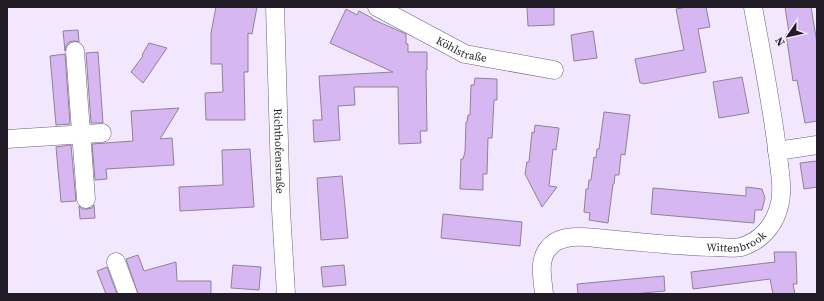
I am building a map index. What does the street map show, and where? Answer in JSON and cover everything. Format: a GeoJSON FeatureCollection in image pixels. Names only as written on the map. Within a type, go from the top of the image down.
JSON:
{"type":"FeatureCollection","features":[{"type":"Feature","properties":{"kind":"street","name":"Richthofenstraße"},"geometry":{"type":"LineString","coordinates":[[275,7],[281,210],[286,294]]}},
{"type":"Feature","properties":{"kind":"street","name":"Köhlstraße"},"geometry":{"type":"LineString","coordinates":[[377,7],[465,54],[554,70]]}},
{"type":"Feature","properties":{"kind":"street","name":"Wittenbrook"},"geometry":{"type":"LineString","coordinates":[[544,294],[541,267],[544,256],[553,243],[566,238],[591,238],[705,247],[740,247],[762,236],[769,228],[778,210],[781,197],[781,182],[753,7]]}},
{"type":"Feature","properties":{"kind":"street"},"geometry":{"type":"LineString","coordinates":[[75,52],[86,199]]}},
{"type":"Feature","properties":{"kind":"street"},"geometry":{"type":"LineString","coordinates":[[7,139],[102,133]]}},
{"type":"Feature","properties":{"kind":"street"},"geometry":{"type":"LineString","coordinates":[[777,150],[817,145]]}},
{"type":"Feature","properties":{"kind":"street"},"geometry":{"type":"LineString","coordinates":[[116,262],[128,294]]}},
{"type":"Feature","properties":{"kind":"building"},"geometry":{"type":"Polygon","coordinates":[[[216,7],[257,7],[252,34],[248,33],[248,72],[244,72],[245,120],[206,120],[205,93],[223,92],[222,64],[211,64],[211,33],[216,7]]]}},
{"type":"Feature","properties":{"kind":"building"},"geometry":{"type":"Polygon","coordinates":[[[527,7],[554,7],[554,25],[528,26],[527,7]]]}},
{"type":"Feature","properties":{"kind":"building"},"geometry":{"type":"Polygon","coordinates":[[[687,7],[706,7],[710,27],[698,29],[706,72],[643,84],[640,83],[635,59],[684,50],[676,9],[687,7]]]}},
{"type":"Feature","properties":{"kind":"building"},"geometry":{"type":"Polygon","coordinates":[[[785,7],[811,7],[817,43],[817,121],[805,123],[797,80],[793,81],[786,34],[789,33],[785,7]]]}},
{"type":"Feature","properties":{"kind":"building"},"geometry":{"type":"Polygon","coordinates":[[[346,9],[357,15],[359,11],[372,19],[406,34],[408,52],[427,52],[427,131],[420,131],[421,143],[399,144],[398,87],[354,87],[355,105],[338,106],[340,140],[314,142],[313,120],[322,120],[319,76],[393,72],[330,43],[346,9]]]}},
{"type":"Feature","properties":{"kind":"building"},"geometry":{"type":"Polygon","coordinates":[[[78,30],[79,42],[69,42],[65,51],[63,31],[78,30]]]}},
{"type":"Feature","properties":{"kind":"building"},"geometry":{"type":"Polygon","coordinates":[[[593,31],[597,58],[574,61],[571,35],[593,31]]]}},
{"type":"Feature","properties":{"kind":"building"},"geometry":{"type":"Polygon","coordinates":[[[149,43],[167,48],[143,83],[131,72],[143,56],[142,55],[149,43]]]}},
{"type":"Feature","properties":{"kind":"building"},"geometry":{"type":"Polygon","coordinates":[[[98,52],[103,123],[91,123],[86,53],[98,52]]]}},
{"type":"Feature","properties":{"kind":"building"},"geometry":{"type":"Polygon","coordinates":[[[65,54],[70,124],[56,125],[50,56],[65,54]]]}},
{"type":"Feature","properties":{"kind":"building"},"geometry":{"type":"Polygon","coordinates":[[[742,77],[749,113],[719,118],[713,82],[742,77]]]}},
{"type":"Feature","properties":{"kind":"building"},"geometry":{"type":"Polygon","coordinates":[[[475,78],[497,79],[497,100],[494,100],[492,138],[488,138],[487,174],[483,174],[483,190],[460,189],[461,159],[463,159],[465,152],[466,122],[468,115],[470,115],[471,85],[474,85],[475,78]]]}},
{"type":"Feature","properties":{"kind":"building"},"geometry":{"type":"Polygon","coordinates":[[[179,108],[160,139],[172,138],[174,165],[106,169],[107,179],[95,180],[92,144],[133,141],[131,111],[179,108]]]}},
{"type":"Feature","properties":{"kind":"building"},"geometry":{"type":"Polygon","coordinates":[[[604,112],[630,115],[625,155],[621,154],[619,175],[615,175],[608,223],[589,220],[590,213],[584,212],[586,189],[588,189],[589,180],[591,180],[594,157],[596,158],[597,149],[599,149],[604,112]]]}},
{"type":"Feature","properties":{"kind":"building"},"geometry":{"type":"Polygon","coordinates":[[[535,125],[559,128],[556,150],[553,149],[549,186],[557,187],[542,207],[525,174],[527,162],[529,162],[532,132],[534,133],[535,125]]]}},
{"type":"Feature","properties":{"kind":"building"},"geometry":{"type":"Polygon","coordinates":[[[71,145],[76,201],[61,202],[56,147],[71,145]]]}},
{"type":"Feature","properties":{"kind":"building"},"geometry":{"type":"Polygon","coordinates":[[[250,149],[254,207],[180,211],[179,187],[223,185],[222,150],[250,149]]]}},
{"type":"Feature","properties":{"kind":"building"},"geometry":{"type":"Polygon","coordinates":[[[817,161],[817,187],[804,189],[800,163],[817,161]]]}},
{"type":"Feature","properties":{"kind":"building"},"geometry":{"type":"Polygon","coordinates":[[[342,176],[348,238],[321,240],[317,178],[342,176]]]}},
{"type":"Feature","properties":{"kind":"building"},"geometry":{"type":"Polygon","coordinates":[[[746,187],[762,189],[765,198],[762,210],[755,210],[754,223],[651,214],[653,188],[746,196],[746,187]]]}},
{"type":"Feature","properties":{"kind":"building"},"geometry":{"type":"Polygon","coordinates":[[[94,205],[95,218],[80,219],[79,206],[82,209],[87,209],[92,208],[94,205]]]}},
{"type":"Feature","properties":{"kind":"building"},"geometry":{"type":"Polygon","coordinates":[[[443,214],[522,222],[520,246],[441,238],[443,214]]]}},
{"type":"Feature","properties":{"kind":"building"},"geometry":{"type":"Polygon","coordinates":[[[774,252],[796,252],[797,284],[793,284],[795,294],[773,294],[770,279],[693,289],[691,272],[775,262],[774,252]]]}},
{"type":"Feature","properties":{"kind":"building"},"geometry":{"type":"Polygon","coordinates":[[[138,255],[144,271],[176,262],[177,281],[211,281],[211,294],[138,294],[126,259],[138,255]]]}},
{"type":"Feature","properties":{"kind":"building"},"geometry":{"type":"Polygon","coordinates":[[[233,265],[261,267],[259,290],[231,288],[233,265]]]}},
{"type":"Feature","properties":{"kind":"building"},"geometry":{"type":"Polygon","coordinates":[[[344,265],[346,285],[323,287],[321,267],[344,265]]]}},
{"type":"Feature","properties":{"kind":"building"},"geometry":{"type":"Polygon","coordinates":[[[107,267],[117,294],[106,294],[97,271],[107,267]]]}},
{"type":"Feature","properties":{"kind":"building"},"geometry":{"type":"Polygon","coordinates":[[[664,276],[665,291],[633,294],[578,294],[577,284],[664,276]]]}}]}
